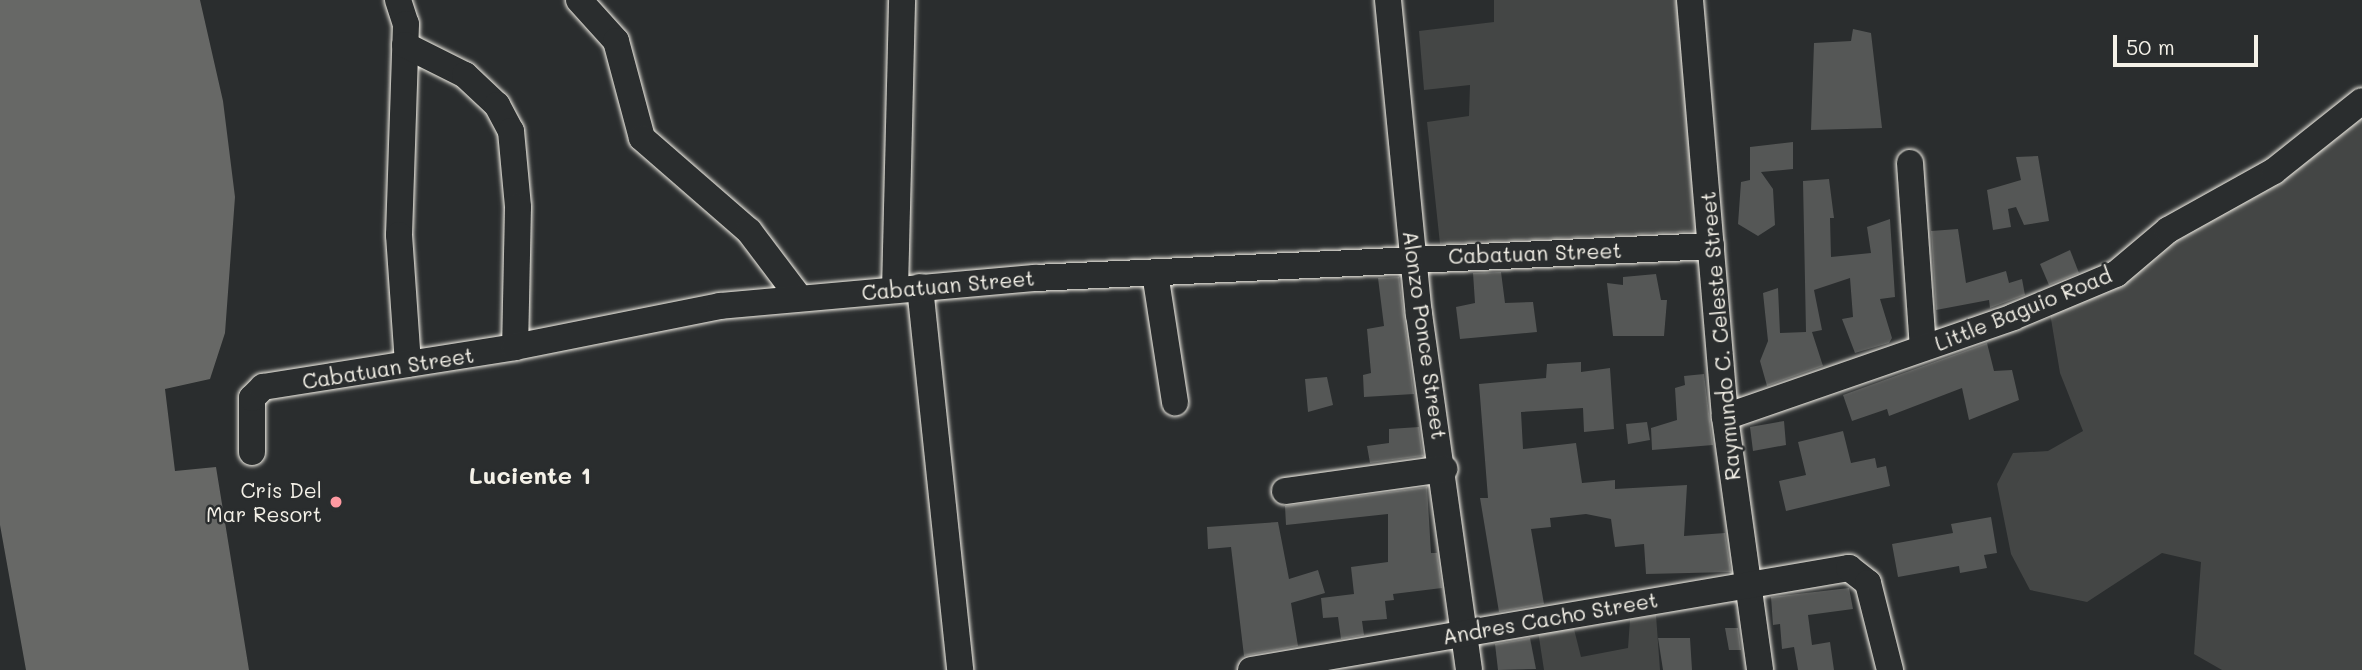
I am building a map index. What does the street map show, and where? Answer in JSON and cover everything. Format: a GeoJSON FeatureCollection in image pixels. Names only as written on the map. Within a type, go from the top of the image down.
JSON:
{"type":"FeatureCollection","features":[{"type":"Feature","properties":{"kind":"street"},"geometry":{"type":"LineString","coordinates":[[398,0],[405,45],[399,235],[408,364]]}},
{"type":"Feature","properties":{"kind":"street"},"geometry":{"type":"LineString","coordinates":[[579,0],[616,41],[642,138],[750,231],[799,297]]}},
{"type":"Feature","properties":{"kind":"street"},"geometry":{"type":"LineString","coordinates":[[902,0],[895,121],[907,289],[960,670]]}},
{"type":"Feature","properties":{"kind":"street","name":"Alonzo Ponce Street"},"geometry":{"type":"LineString","coordinates":[[1388,0],[1413,258],[1444,469],[1469,670]]}},
{"type":"Feature","properties":{"kind":"street","name":"Raymundo C. Celeste Street"},"geometry":{"type":"LineString","coordinates":[[1690,0],[1725,417],[1760,670]]}},
{"type":"Feature","properties":{"kind":"street"},"geometry":{"type":"LineString","coordinates":[[405,45],[465,75],[497,105],[511,131],[518,207],[514,347]]}},
{"type":"Feature","properties":{"kind":"street","name":"Little Baguio Road"},"geometry":{"type":"LineString","coordinates":[[1725,417],[1923,348],[2116,274],[2168,230],[2274,171],[2362,101]]}},
{"type":"Feature","properties":{"kind":"street"},"geometry":{"type":"LineString","coordinates":[[1910,163],[1923,348]]}},
{"type":"Feature","properties":{"kind":"street","name":"Cabatuan Street"},"geometry":{"type":"LineString","coordinates":[[252,452],[252,398],[263,387],[514,347],[720,306],[799,297],[1155,273],[1413,258],[1710,246]]}},
{"type":"Feature","properties":{"kind":"street"},"geometry":{"type":"LineString","coordinates":[[1155,273],[1175,402]]}},
{"type":"Feature","properties":{"kind":"street"},"geometry":{"type":"LineString","coordinates":[[1285,491],[1444,469]]}},
{"type":"Feature","properties":{"kind":"street","name":"Andres Cacho Street"},"geometry":{"type":"LineString","coordinates":[[1261,669],[1359,661],[1464,633],[1749,582],[1849,568],[1868,583],[1891,670]]}},
{"type":"Feature","properties":{"kind":"shaded area"},"geometry":{"type":"Polygon","coordinates":[[[0,0],[200,0],[223,101],[235,197],[225,333],[210,379],[165,389],[175,471],[216,467],[249,670],[26,670],[0,525],[0,0]]]}},
{"type":"Feature","properties":{"kind":"shaded area"},"geometry":{"type":"Polygon","coordinates":[[[1494,0],[1678,0],[1700,231],[1440,244],[1427,122],[1469,116],[1470,85],[1424,90],[1419,31],[1494,22],[1494,0]]]}},
{"type":"Feature","properties":{"kind":"shaded area"},"geometry":{"type":"Polygon","coordinates":[[[2362,101],[2362,670],[2222,670],[2194,654],[2201,562],[2162,553],[2087,602],[2030,590],[2011,554],[1997,484],[2013,453],[2048,451],[2083,431],[2060,373],[2050,313],[2362,101]]]}},
{"type":"Feature","properties":{"kind":"shaded area"},"geometry":{"type":"Polygon","coordinates":[[[1656,615],[1660,670],[1544,670],[1538,631],[1573,625],[1581,657],[1628,648],[1630,620],[1656,615]]]}},
{"type":"Feature","properties":{"kind":"building"},"geometry":{"type":"Polygon","coordinates":[[[1853,29],[1871,33],[1882,128],[1811,130],[1814,43],[1851,41],[1853,29]]]}},
{"type":"Feature","properties":{"kind":"building"},"geometry":{"type":"Polygon","coordinates":[[[1793,142],[1793,169],[1761,172],[1773,189],[1775,225],[1758,236],[1738,224],[1741,182],[1750,180],[1750,147],[1793,142]]]}},
{"type":"Feature","properties":{"kind":"building"},"geometry":{"type":"Polygon","coordinates":[[[2038,156],[2049,221],[2024,225],[2016,207],[2008,209],[2011,227],[1993,230],[1987,190],[2021,180],[2016,157],[2038,156]]]}},
{"type":"Feature","properties":{"kind":"building"},"geometry":{"type":"Polygon","coordinates":[[[1829,179],[1834,218],[1830,218],[1831,257],[1871,253],[1867,227],[1890,219],[1895,297],[1880,299],[1892,338],[1889,343],[1855,353],[1842,319],[1853,317],[1850,278],[1814,290],[1822,330],[1812,332],[1823,366],[1767,386],[1760,361],[1768,341],[1763,293],[1778,288],[1780,333],[1806,332],[1803,181],[1829,179]]]}},
{"type":"Feature","properties":{"kind":"building"},"geometry":{"type":"Polygon","coordinates":[[[1958,229],[1966,283],[2006,271],[2009,283],[2022,279],[2025,295],[1990,308],[1989,300],[1936,310],[1931,231],[1958,229]]]}},
{"type":"Feature","properties":{"kind":"building"},"geometry":{"type":"Polygon","coordinates":[[[2070,250],[2079,273],[2049,285],[2040,264],[2070,250]]]}},
{"type":"Feature","properties":{"kind":"building"},"geometry":{"type":"Polygon","coordinates":[[[1501,272],[1505,303],[1533,302],[1537,332],[1460,339],[1456,307],[1475,303],[1473,273],[1501,272]]]}},
{"type":"Feature","properties":{"kind":"building"},"geometry":{"type":"Polygon","coordinates":[[[1656,274],[1661,300],[1667,300],[1664,336],[1613,336],[1607,283],[1623,285],[1623,277],[1656,274]]]}},
{"type":"Feature","properties":{"kind":"building"},"geometry":{"type":"Polygon","coordinates":[[[1399,277],[1414,394],[1364,397],[1363,375],[1371,373],[1367,329],[1384,326],[1378,278],[1399,277]]]}},
{"type":"Feature","properties":{"kind":"building"},"geometry":{"type":"Polygon","coordinates":[[[1987,343],[1994,371],[2012,370],[2019,400],[1969,420],[1962,388],[1889,416],[1887,409],[1852,421],[1843,395],[1987,343]]]}},
{"type":"Feature","properties":{"kind":"building"},"geometry":{"type":"Polygon","coordinates":[[[1581,362],[1581,372],[1610,368],[1614,429],[1584,432],[1583,408],[1521,412],[1523,449],[1576,443],[1582,483],[1615,480],[1615,489],[1687,485],[1684,536],[1725,533],[1731,572],[1646,574],[1644,544],[1615,547],[1611,519],[1586,514],[1550,518],[1551,527],[1531,529],[1544,604],[1499,612],[1480,498],[1488,498],[1479,384],[1546,378],[1547,364],[1581,362]]]}},
{"type":"Feature","properties":{"kind":"building"},"geometry":{"type":"Polygon","coordinates":[[[1704,374],[1713,445],[1652,450],[1651,428],[1677,420],[1675,388],[1685,385],[1684,376],[1704,374]]]}},
{"type":"Feature","properties":{"kind":"building"},"geometry":{"type":"Polygon","coordinates":[[[1327,377],[1333,405],[1308,412],[1305,379],[1327,377]]]}},
{"type":"Feature","properties":{"kind":"building"},"geometry":{"type":"Polygon","coordinates":[[[1784,421],[1786,445],[1753,451],[1750,427],[1784,421]]]}},
{"type":"Feature","properties":{"kind":"building"},"geometry":{"type":"Polygon","coordinates":[[[1647,422],[1650,440],[1628,444],[1626,424],[1647,422]]]}},
{"type":"Feature","properties":{"kind":"building"},"geometry":{"type":"Polygon","coordinates":[[[1419,427],[1423,456],[1370,463],[1367,446],[1389,443],[1389,429],[1419,427]]]}},
{"type":"Feature","properties":{"kind":"building"},"geometry":{"type":"Polygon","coordinates":[[[1843,431],[1851,463],[1875,458],[1877,468],[1886,466],[1890,486],[1786,511],[1779,481],[1806,475],[1798,442],[1843,431]]]}},
{"type":"Feature","properties":{"kind":"building"},"geometry":{"type":"Polygon","coordinates":[[[1427,487],[1431,553],[1437,553],[1442,588],[1393,594],[1394,600],[1385,601],[1387,619],[1362,621],[1364,635],[1341,639],[1338,617],[1323,618],[1321,598],[1354,594],[1351,567],[1388,562],[1388,514],[1286,525],[1285,506],[1427,487]]]}},
{"type":"Feature","properties":{"kind":"building"},"geometry":{"type":"Polygon","coordinates":[[[1991,517],[1997,553],[1984,555],[1987,568],[1960,573],[1959,566],[1898,577],[1892,544],[1953,533],[1951,524],[1991,517]]]}},
{"type":"Feature","properties":{"kind":"building"},"geometry":{"type":"Polygon","coordinates":[[[1278,522],[1289,579],[1318,570],[1325,593],[1291,603],[1298,646],[1244,656],[1231,547],[1208,549],[1207,527],[1278,522]]]}},
{"type":"Feature","properties":{"kind":"building"},"geometry":{"type":"Polygon","coordinates":[[[1849,588],[1853,609],[1808,615],[1812,645],[1830,642],[1834,670],[1798,670],[1794,647],[1782,649],[1780,624],[1773,625],[1771,597],[1849,588]]]}},
{"type":"Feature","properties":{"kind":"building"},"geometry":{"type":"Polygon","coordinates":[[[1725,628],[1738,628],[1741,650],[1729,650],[1725,628]]]}},
{"type":"Feature","properties":{"kind":"building"},"geometry":{"type":"Polygon","coordinates":[[[1530,638],[1536,669],[1498,670],[1495,644],[1530,638]]]}},
{"type":"Feature","properties":{"kind":"building"},"geometry":{"type":"Polygon","coordinates":[[[1658,638],[1690,638],[1692,670],[1663,670],[1658,638]]]}},
{"type":"Feature","properties":{"kind":"place","name":"Cris Del Mar Resort"},"geometry":{"type":"Point","coordinates":[336,502]}},
{"type":"Feature","properties":{"kind":"district","name":"Luciente 1"},"geometry":{"type":"Point","coordinates":[530,475]}}]}
